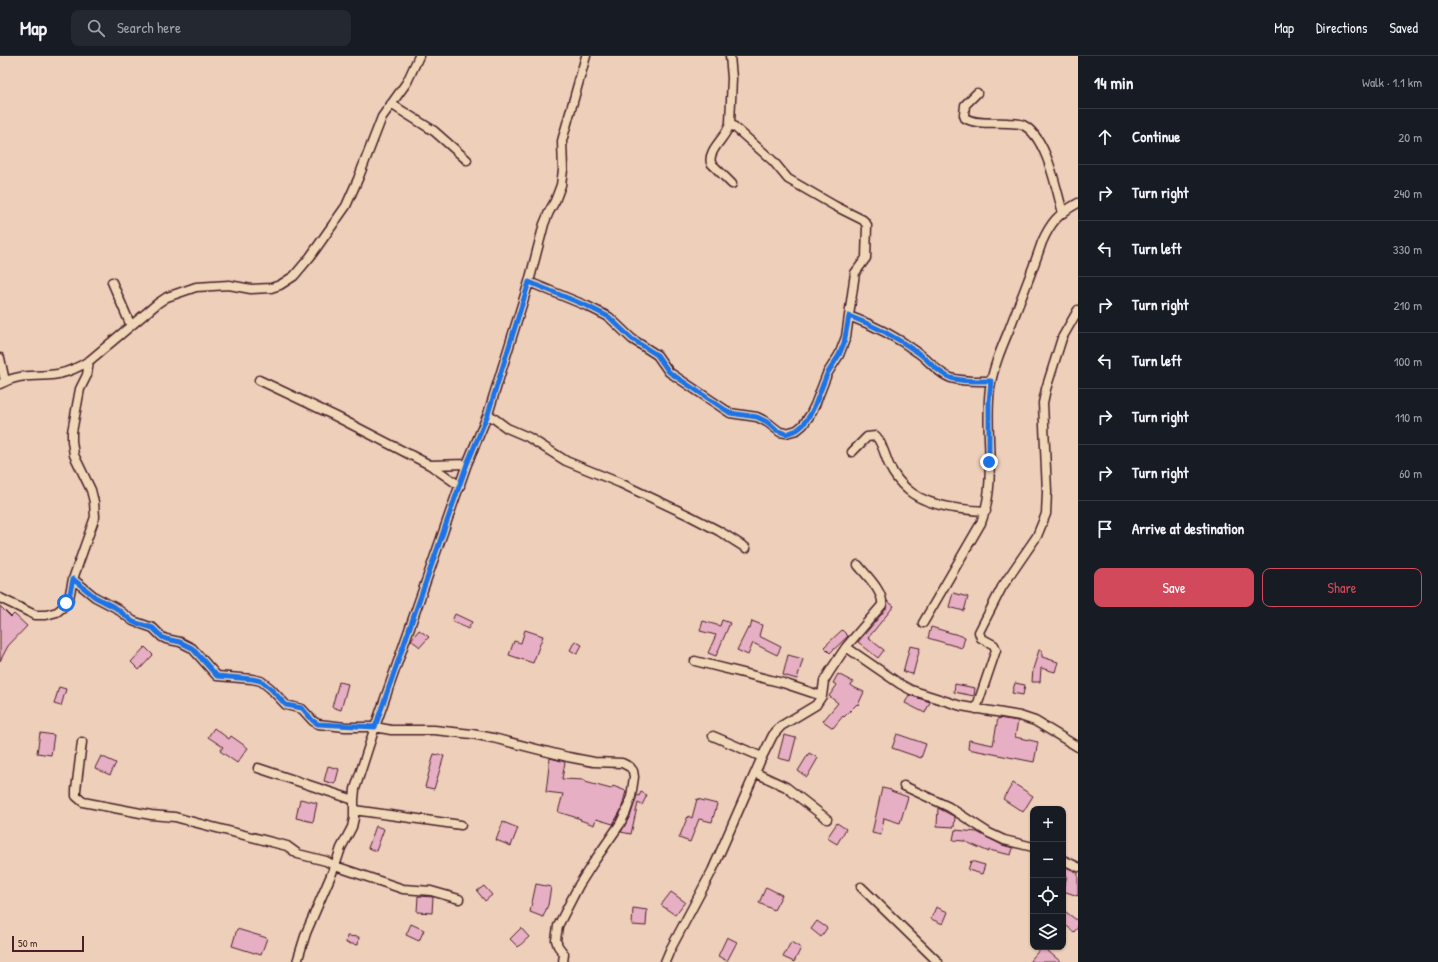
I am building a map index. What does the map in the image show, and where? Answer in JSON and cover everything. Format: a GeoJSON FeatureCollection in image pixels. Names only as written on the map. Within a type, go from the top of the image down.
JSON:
{"type":"FeatureCollection","features":[{"type":"Feature","properties":{"kind":"street"},"geometry":{"type":"LineString","coordinates":[[0,358],[3,383],[29,375],[56,375],[78,368],[89,361],[158,303],[168,297],[196,287],[229,285],[251,289],[271,288],[288,281],[310,257],[346,206],[382,117],[407,82],[419,56]]}},
{"type":"Feature","properties":{"kind":"street"},"geometry":{"type":"LineString","coordinates":[[305,962],[297,959],[306,933],[335,866],[341,848],[352,826],[356,789],[375,727],[467,464],[488,414],[529,282],[544,224],[561,185],[563,170],[562,141],[586,56]]}},
{"type":"Feature","properties":{"kind":"street"},"geometry":{"type":"LineString","coordinates":[[730,56],[732,78],[730,123],[728,130],[711,154],[710,160],[732,184]]}},
{"type":"Feature","properties":{"kind":"street"},"geometry":{"type":"LineString","coordinates":[[977,93],[965,105],[965,118],[974,121],[1016,123],[1028,129],[1038,141],[1050,165],[1063,213]]}},
{"type":"Feature","properties":{"kind":"street"},"geometry":{"type":"LineString","coordinates":[[391,104],[434,131],[467,160]]}},
{"type":"Feature","properties":{"kind":"street"},"geometry":{"type":"LineString","coordinates":[[529,282],[587,306],[609,317],[632,339],[657,355],[669,372],[730,413],[757,417],[767,422],[776,430],[786,434],[797,430],[803,425],[810,415],[827,374],[839,355],[844,343],[855,274],[866,258],[868,230],[866,222],[788,179],[773,161],[730,123]]}},
{"type":"Feature","properties":{"kind":"street"},"geometry":{"type":"LineString","coordinates":[[923,623],[981,523],[986,511],[989,482],[989,402],[991,381],[998,359],[1042,242],[1052,222],[1078,203]]}},
{"type":"Feature","properties":{"kind":"street"},"geometry":{"type":"LineString","coordinates":[[112,282],[131,326]]}},
{"type":"Feature","properties":{"kind":"street"},"geometry":{"type":"LineString","coordinates":[[976,709],[996,650],[994,645],[981,638],[979,632],[1002,587],[1037,536],[1046,514],[1047,492],[1043,403],[1048,381],[1062,338],[1078,310]]}},
{"type":"Feature","properties":{"kind":"street"},"geometry":{"type":"LineString","coordinates":[[849,316],[878,328],[909,346],[936,369],[950,378],[991,381]]}},
{"type":"Feature","properties":{"kind":"street"},"geometry":{"type":"LineString","coordinates":[[0,598],[35,615],[46,615],[56,612],[66,603],[69,598],[73,579],[95,517],[94,502],[91,490],[72,449],[72,432],[80,389],[86,375],[89,361]]}},
{"type":"Feature","properties":{"kind":"street"},"geometry":{"type":"LineString","coordinates":[[78,368],[86,375]]}},
{"type":"Feature","properties":{"kind":"street"},"geometry":{"type":"LineString","coordinates":[[259,380],[335,416],[430,465],[460,486]]}},
{"type":"Feature","properties":{"kind":"street"},"geometry":{"type":"LineString","coordinates":[[488,414],[507,428],[528,437],[566,461],[620,483],[690,516],[719,531],[746,548]]}},
{"type":"Feature","properties":{"kind":"street"},"geometry":{"type":"LineString","coordinates":[[852,452],[867,437],[876,436],[890,467],[898,480],[907,490],[926,500],[942,505],[960,509],[986,511]]}},
{"type":"Feature","properties":{"kind":"street"},"geometry":{"type":"LineString","coordinates":[[430,465],[467,464]]}},
{"type":"Feature","properties":{"kind":"street"},"geometry":{"type":"LineString","coordinates":[[665,962],[712,871],[773,735],[781,726],[816,705],[822,696],[824,681],[846,647],[882,605],[883,600],[880,594],[858,565]]}},
{"type":"Feature","properties":{"kind":"street"},"geometry":{"type":"LineString","coordinates":[[73,579],[95,597],[116,608],[133,622],[153,628],[162,637],[180,642],[192,648],[217,676],[261,681],[286,705],[302,708],[313,721],[318,724],[375,727],[391,730],[434,730],[493,738],[594,762],[622,763],[628,765],[632,769],[634,777],[632,797],[626,812],[620,824],[593,863],[558,926],[556,940],[558,946],[564,954],[563,962]]}},
{"type":"Feature","properties":{"kind":"street"},"geometry":{"type":"LineString","coordinates":[[846,647],[911,690],[976,709],[1020,716],[1036,721],[1078,747]]}},
{"type":"Feature","properties":{"kind":"street"},"geometry":{"type":"LineString","coordinates":[[695,661],[783,683],[822,696]]}},
{"type":"Feature","properties":{"kind":"street"},"geometry":{"type":"LineString","coordinates":[[713,736],[762,757]]}},
{"type":"Feature","properties":{"kind":"street"},"geometry":{"type":"LineString","coordinates":[[82,742],[76,796],[83,802],[151,815],[185,819],[197,824],[287,846],[298,854],[326,861],[335,866],[403,889],[431,891],[459,899]]}},
{"type":"Feature","properties":{"kind":"street"},"geometry":{"type":"LineString","coordinates":[[258,768],[354,800]]}},
{"type":"Feature","properties":{"kind":"street"},"geometry":{"type":"LineString","coordinates":[[756,772],[786,787],[827,819]]}},
{"type":"Feature","properties":{"kind":"street"},"geometry":{"type":"LineString","coordinates":[[904,786],[958,812],[1004,840],[1030,846]]}},
{"type":"Feature","properties":{"kind":"street"},"geometry":{"type":"LineString","coordinates":[[354,810],[461,825]]}},
{"type":"Feature","properties":{"kind":"street"},"geometry":{"type":"LineString","coordinates":[[1066,861],[1078,867]]}},
{"type":"Feature","properties":{"kind":"street"},"geometry":{"type":"LineString","coordinates":[[861,887],[938,962]]}},
{"type":"Feature","properties":{"kind":"building"},"geometry":{"type":"Polygon","coordinates":[[[953,593],[968,597],[964,611],[949,607],[953,593]]]}},
{"type":"Feature","properties":{"kind":"building"},"geometry":{"type":"Polygon","coordinates":[[[887,601],[894,606],[868,638],[884,650],[878,658],[858,642],[886,609],[887,601]]]}},
{"type":"Feature","properties":{"kind":"building"},"geometry":{"type":"Polygon","coordinates":[[[0,606],[11,617],[14,614],[27,626],[8,646],[0,661],[0,606]]]}},
{"type":"Feature","properties":{"kind":"building"},"geometry":{"type":"Polygon","coordinates":[[[455,614],[472,622],[468,629],[452,621],[455,614]]]}},
{"type":"Feature","properties":{"kind":"building"},"geometry":{"type":"Polygon","coordinates":[[[722,620],[730,623],[716,656],[708,653],[716,635],[700,631],[703,621],[720,626],[722,620]]]}},
{"type":"Feature","properties":{"kind":"building"},"geometry":{"type":"Polygon","coordinates":[[[752,621],[762,625],[759,636],[781,647],[777,655],[753,643],[748,655],[737,650],[748,628],[750,629],[752,621]]]}},
{"type":"Feature","properties":{"kind":"building"},"geometry":{"type":"Polygon","coordinates":[[[931,627],[965,637],[962,648],[928,638],[931,627]]]}},
{"type":"Feature","properties":{"kind":"building"},"geometry":{"type":"Polygon","coordinates":[[[419,630],[429,637],[420,647],[411,640],[419,630]]]}},
{"type":"Feature","properties":{"kind":"building"},"geometry":{"type":"Polygon","coordinates":[[[525,630],[543,636],[533,663],[509,655],[514,641],[521,643],[525,630]]]}},
{"type":"Feature","properties":{"kind":"building"},"geometry":{"type":"Polygon","coordinates":[[[842,630],[848,636],[830,653],[824,647],[842,630]]]}},
{"type":"Feature","properties":{"kind":"building"},"geometry":{"type":"Polygon","coordinates":[[[575,641],[582,645],[577,654],[570,650],[575,641]]]}},
{"type":"Feature","properties":{"kind":"building"},"geometry":{"type":"Polygon","coordinates":[[[910,646],[920,648],[913,674],[903,672],[910,646]]]}},
{"type":"Feature","properties":{"kind":"building"},"geometry":{"type":"Polygon","coordinates":[[[145,647],[153,655],[139,670],[131,662],[145,647]]]}},
{"type":"Feature","properties":{"kind":"building"},"geometry":{"type":"Polygon","coordinates":[[[1039,650],[1042,650],[1042,657],[1058,662],[1055,672],[1041,668],[1040,682],[1032,682],[1033,669],[1039,650]]]}},
{"type":"Feature","properties":{"kind":"building"},"geometry":{"type":"Polygon","coordinates":[[[788,655],[803,659],[797,679],[783,675],[788,655]]]}},
{"type":"Feature","properties":{"kind":"building"},"geometry":{"type":"Polygon","coordinates":[[[838,674],[853,682],[851,686],[864,692],[858,705],[857,704],[844,717],[843,716],[833,728],[823,721],[838,703],[829,696],[837,685],[833,683],[838,674]]]}},
{"type":"Feature","properties":{"kind":"building"},"geometry":{"type":"Polygon","coordinates":[[[339,682],[348,684],[341,710],[332,707],[339,682]]]}},
{"type":"Feature","properties":{"kind":"building"},"geometry":{"type":"Polygon","coordinates":[[[1015,683],[1025,685],[1023,695],[1012,693],[1015,683]]]}},
{"type":"Feature","properties":{"kind":"building"},"geometry":{"type":"Polygon","coordinates":[[[955,684],[975,688],[974,696],[954,692],[955,684]]]}},
{"type":"Feature","properties":{"kind":"building"},"geometry":{"type":"Polygon","coordinates":[[[59,687],[66,689],[61,706],[54,704],[59,687]]]}},
{"type":"Feature","properties":{"kind":"building"},"geometry":{"type":"Polygon","coordinates":[[[909,695],[930,702],[925,713],[905,703],[909,695]]]}},
{"type":"Feature","properties":{"kind":"building"},"geometry":{"type":"Polygon","coordinates":[[[998,718],[1018,721],[1015,737],[1038,742],[1034,762],[968,749],[969,740],[993,745],[998,718]]]}},
{"type":"Feature","properties":{"kind":"building"},"geometry":{"type":"Polygon","coordinates":[[[214,728],[229,739],[231,736],[248,748],[237,763],[220,751],[223,747],[208,737],[214,728]]]}},
{"type":"Feature","properties":{"kind":"building"},"geometry":{"type":"Polygon","coordinates":[[[40,733],[54,735],[51,755],[37,753],[40,733]]]}},
{"type":"Feature","properties":{"kind":"building"},"geometry":{"type":"Polygon","coordinates":[[[897,734],[926,744],[921,758],[892,748],[897,734]]]}},
{"type":"Feature","properties":{"kind":"building"},"geometry":{"type":"Polygon","coordinates":[[[784,735],[796,738],[790,761],[778,758],[784,735]]]}},
{"type":"Feature","properties":{"kind":"building"},"geometry":{"type":"Polygon","coordinates":[[[809,753],[818,758],[807,777],[798,771],[809,753]]]}},
{"type":"Feature","properties":{"kind":"building"},"geometry":{"type":"Polygon","coordinates":[[[434,754],[444,756],[434,789],[425,787],[434,754]]]}},
{"type":"Feature","properties":{"kind":"building"},"geometry":{"type":"Polygon","coordinates":[[[101,756],[116,763],[110,775],[95,768],[101,756]]]}},
{"type":"Feature","properties":{"kind":"building"},"geometry":{"type":"Polygon","coordinates":[[[550,758],[565,762],[562,779],[585,780],[585,782],[611,789],[613,786],[626,791],[621,810],[613,824],[596,819],[594,825],[580,820],[581,819],[558,812],[563,794],[546,792],[550,758]]]}},
{"type":"Feature","properties":{"kind":"building"},"geometry":{"type":"Polygon","coordinates":[[[328,766],[339,769],[335,784],[324,781],[328,766]]]}},
{"type":"Feature","properties":{"kind":"building"},"geometry":{"type":"Polygon","coordinates":[[[1013,783],[1033,796],[1023,812],[1003,799],[1013,783]]]}},
{"type":"Feature","properties":{"kind":"building"},"geometry":{"type":"Polygon","coordinates":[[[882,788],[908,797],[900,823],[884,818],[881,835],[872,833],[882,788]]]}},
{"type":"Feature","properties":{"kind":"building"},"geometry":{"type":"Polygon","coordinates":[[[641,792],[647,795],[642,805],[638,803],[631,834],[621,832],[631,814],[637,795],[639,796],[641,792]]]}},
{"type":"Feature","properties":{"kind":"building"},"geometry":{"type":"Polygon","coordinates":[[[300,799],[317,803],[313,822],[296,818],[300,799]]]}},
{"type":"Feature","properties":{"kind":"building"},"geometry":{"type":"Polygon","coordinates":[[[697,799],[717,804],[712,822],[699,819],[690,842],[679,838],[688,816],[692,818],[697,799]]]}},
{"type":"Feature","properties":{"kind":"building"},"geometry":{"type":"Polygon","coordinates":[[[938,808],[955,817],[954,827],[937,826],[938,808]]]}},
{"type":"Feature","properties":{"kind":"building"},"geometry":{"type":"Polygon","coordinates":[[[503,822],[518,828],[511,846],[496,840],[503,822]]]}},
{"type":"Feature","properties":{"kind":"building"},"geometry":{"type":"Polygon","coordinates":[[[837,823],[846,829],[837,844],[827,838],[837,823]]]}},
{"type":"Feature","properties":{"kind":"building"},"geometry":{"type":"Polygon","coordinates":[[[376,826],[384,829],[376,851],[368,848],[376,826]]]}},
{"type":"Feature","properties":{"kind":"building"},"geometry":{"type":"Polygon","coordinates":[[[955,830],[977,832],[1002,845],[1013,848],[1011,855],[989,850],[989,852],[964,841],[953,840],[955,830]]]}},
{"type":"Feature","properties":{"kind":"building"},"geometry":{"type":"Polygon","coordinates":[[[971,861],[985,865],[982,874],[968,870],[971,861]]]}},
{"type":"Feature","properties":{"kind":"building"},"geometry":{"type":"Polygon","coordinates":[[[1066,867],[1078,872],[1078,896],[1066,892],[1066,867]]]}},
{"type":"Feature","properties":{"kind":"building"},"geometry":{"type":"Polygon","coordinates":[[[536,884],[551,887],[548,905],[543,917],[530,912],[536,884]]]}},
{"type":"Feature","properties":{"kind":"building"},"geometry":{"type":"Polygon","coordinates":[[[484,886],[492,895],[485,901],[477,891],[484,886]]]}},
{"type":"Feature","properties":{"kind":"building"},"geometry":{"type":"Polygon","coordinates":[[[766,887],[782,895],[774,910],[759,903],[766,887]]]}},
{"type":"Feature","properties":{"kind":"building"},"geometry":{"type":"Polygon","coordinates":[[[671,892],[685,902],[675,915],[661,905],[671,892]]]}},
{"type":"Feature","properties":{"kind":"building"},"geometry":{"type":"Polygon","coordinates":[[[418,896],[433,897],[432,913],[417,912],[418,896]]]}},
{"type":"Feature","properties":{"kind":"building"},"geometry":{"type":"Polygon","coordinates":[[[936,907],[948,912],[943,924],[931,919],[936,907]]]}},
{"type":"Feature","properties":{"kind":"building"},"geometry":{"type":"Polygon","coordinates":[[[633,908],[647,910],[646,926],[632,925],[633,908]]]}},
{"type":"Feature","properties":{"kind":"building"},"geometry":{"type":"Polygon","coordinates":[[[1066,912],[1078,921],[1078,927],[1074,932],[1066,925],[1066,912]]]}},
{"type":"Feature","properties":{"kind":"building"},"geometry":{"type":"Polygon","coordinates":[[[817,921],[827,928],[821,937],[811,929],[817,921]]]}},
{"type":"Feature","properties":{"kind":"building"},"geometry":{"type":"Polygon","coordinates":[[[411,924],[424,930],[419,941],[406,935],[411,924]]]}},
{"type":"Feature","properties":{"kind":"building"},"geometry":{"type":"Polygon","coordinates":[[[521,928],[529,937],[518,947],[510,939],[521,928]]]}},
{"type":"Feature","properties":{"kind":"building"},"geometry":{"type":"Polygon","coordinates":[[[237,929],[267,938],[261,955],[232,946],[237,929]]]}},
{"type":"Feature","properties":{"kind":"building"},"geometry":{"type":"Polygon","coordinates":[[[347,936],[359,937],[358,945],[346,943],[347,936]]]}},
{"type":"Feature","properties":{"kind":"building"},"geometry":{"type":"Polygon","coordinates":[[[727,937],[737,942],[727,961],[718,956],[727,937]]]}},
{"type":"Feature","properties":{"kind":"building"},"geometry":{"type":"Polygon","coordinates":[[[791,942],[801,948],[794,962],[783,957],[791,942]]]}},
{"type":"Feature","properties":{"kind":"building"},"geometry":{"type":"Polygon","coordinates":[[[1039,950],[1047,950],[1061,962],[1029,962],[1039,950]]]}},
{"type":"Feature","properties":{"kind":"route"},"geometry":{"type":"LineString","coordinates":[[66,603],[69,598],[73,579],[95,597],[116,608],[133,622],[153,628],[162,637],[180,642],[192,648],[217,676],[261,681],[266,684],[286,705],[302,708],[315,723],[321,725],[375,727],[467,464],[488,414],[529,282],[587,306],[609,317],[632,339],[657,355],[664,367],[669,372],[690,387],[698,390],[730,413],[757,417],[767,422],[776,430],[786,434],[797,430],[803,425],[810,415],[823,382],[832,368],[844,343],[849,316],[878,328],[909,346],[942,374],[950,378],[973,381],[991,381],[988,432],[989,462]]}}]}
